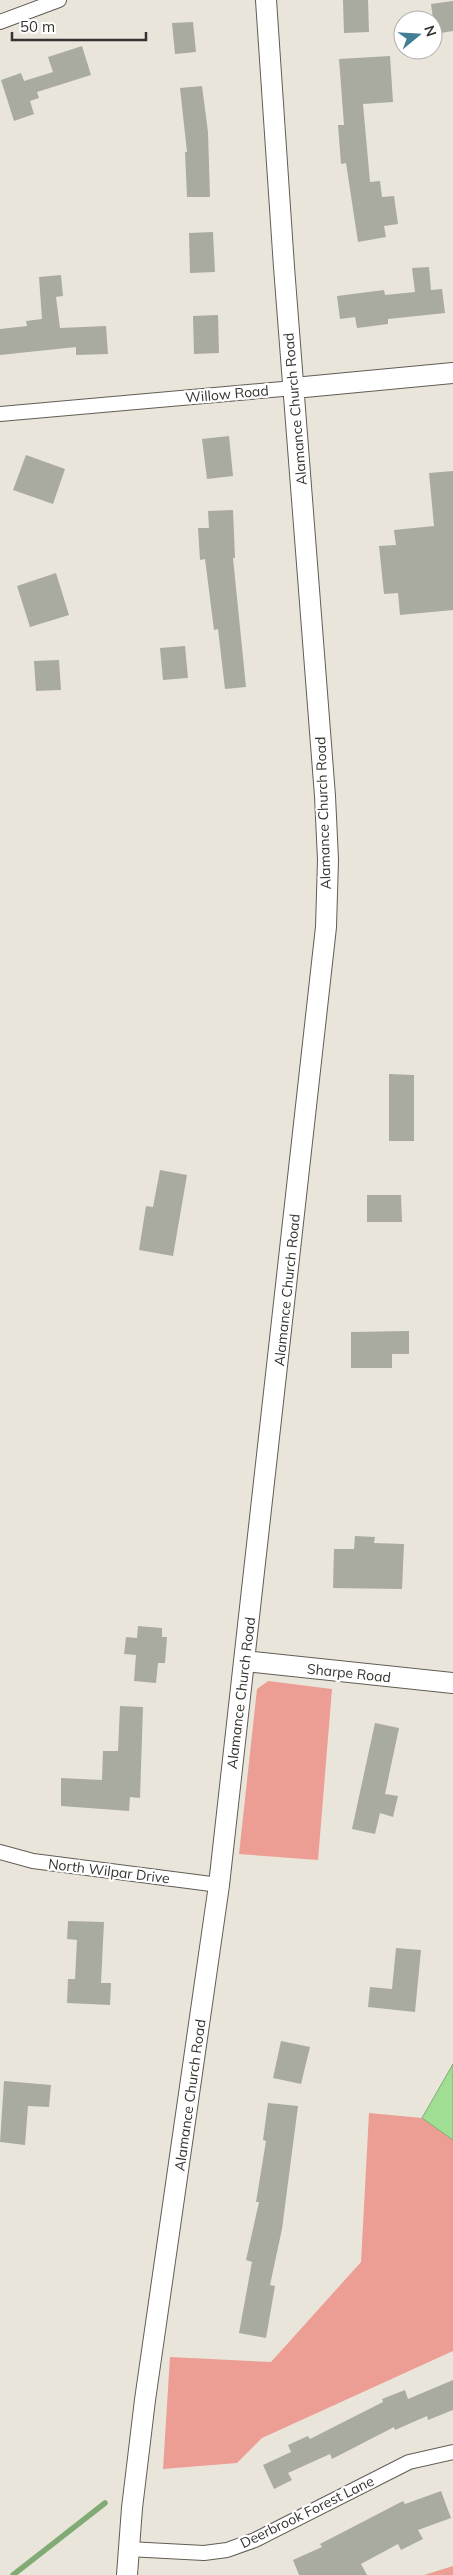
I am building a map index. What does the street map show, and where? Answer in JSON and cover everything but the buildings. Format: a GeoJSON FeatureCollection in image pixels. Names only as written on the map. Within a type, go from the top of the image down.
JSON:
{"type":"FeatureCollection","features":[{"type":"Feature","properties":{"kind":"main road","name":"Alamance Church Road"},"geometry":{"type":"LineString","coordinates":[[127,2575],[128,2549],[145,2400],[219,1885],[319,1000],[326,917],[328,860],[325,796],[266,0]]}},
{"type":"Feature","properties":{"kind":"main road","name":"Willow Road"},"geometry":{"type":"LineString","coordinates":[[294,388],[453,372]]}},
{"type":"Feature","properties":{"kind":"main road","name":"Sharpe Road"},"geometry":{"type":"LineString","coordinates":[[245,1661],[453,1683]]}},
{"type":"Feature","properties":{"kind":"street"},"geometry":{"type":"LineString","coordinates":[[0,22],[59,0]]}},
{"type":"Feature","properties":{"kind":"street","name":"Willow Road"},"geometry":{"type":"LineString","coordinates":[[0,414],[294,388]]}},
{"type":"Feature","properties":{"kind":"street","name":"North Wilpar Drive"},"geometry":{"type":"LineString","coordinates":[[0,1852],[32,1861],[219,1885]]}},
{"type":"Feature","properties":{"kind":"street","name":"Deerbrook Forest Lane"},"geometry":{"type":"LineString","coordinates":[[128,2549],[204,2553],[227,2550],[255,2540],[409,2462],[453,2452]]}},
{"type":"Feature","properties":{"kind":"shaded area"},"geometry":{"type":"Polygon","coordinates":[[[268,1681],[332,1689],[318,1860],[239,1854],[257,1689],[268,1681]]]}},
{"type":"Feature","properties":{"kind":"shaded area"},"geometry":{"type":"Polygon","coordinates":[[[453,2064],[453,2140],[422,2118],[453,2064]]]}},
{"type":"Feature","properties":{"kind":"shaded area"},"geometry":{"type":"Polygon","coordinates":[[[369,2113],[422,2118],[453,2140],[453,2351],[262,2438],[237,2463],[163,2469],[170,2357],[271,2362],[361,2262],[369,2113]]]}},
{"type":"Feature","properties":{"kind":"shaded area"},"geometry":{"type":"Polygon","coordinates":[[[453,2566],[453,2575],[424,2575],[453,2566]]]}},
{"type":"Feature","properties":{"kind":"waterway"},"geometry":{"type":"LineString","coordinates":[[13,2575],[105,2503]]}}]}
